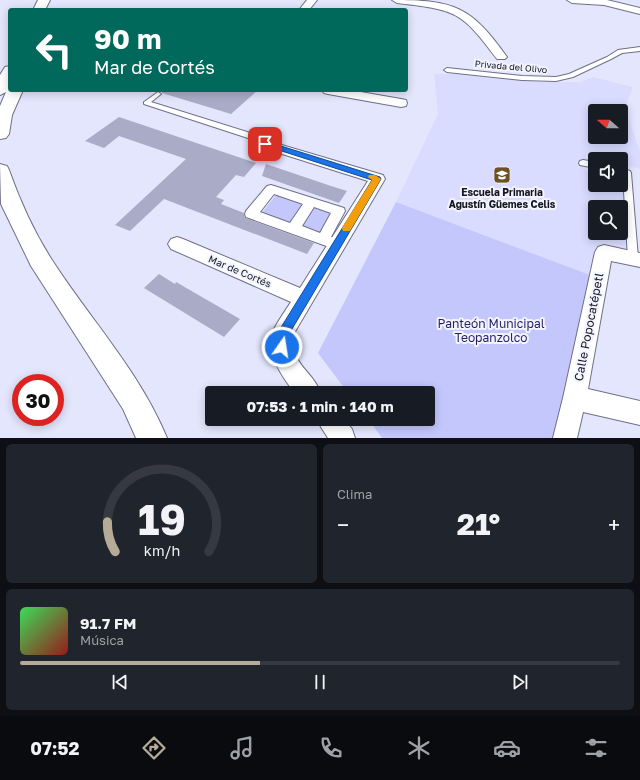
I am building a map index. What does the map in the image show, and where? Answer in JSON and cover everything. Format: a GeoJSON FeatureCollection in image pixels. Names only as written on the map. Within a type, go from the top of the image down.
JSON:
{"type":"FeatureCollection","features":[{"type":"Feature","properties":{"kind":"street"},"geometry":{"type":"LineString","coordinates":[[306,8],[312,0]]}},
{"type":"Feature","properties":{"kind":"street"},"geometry":{"type":"LineString","coordinates":[[397,0],[447,8],[464,15],[475,25],[502,57]]}},
{"type":"Feature","properties":{"kind":"street"},"geometry":{"type":"LineString","coordinates":[[572,0],[604,2],[640,11]]}},
{"type":"Feature","properties":{"kind":"street"},"geometry":{"type":"LineString","coordinates":[[0,90],[8,74]]}},
{"type":"Feature","properties":{"kind":"street"},"geometry":{"type":"LineString","coordinates":[[0,134],[4,115],[14,92]]}},
{"type":"Feature","properties":{"kind":"street"},"geometry":{"type":"LineString","coordinates":[[340,92],[401,102]]}},
{"type":"Feature","properties":{"kind":"street"},"geometry":{"type":"LineString","coordinates":[[265,144],[377,179],[330,242]]}},
{"type":"Feature","properties":{"kind":"street"},"geometry":{"type":"LineString","coordinates":[[0,170],[11,204],[43,266],[133,399],[152,438]]}},
{"type":"Feature","properties":{"kind":"street"},"geometry":{"type":"LineString","coordinates":[[304,386],[286,363],[282,347],[284,333],[330,242],[339,211],[271,189],[251,214],[330,242]]}},
{"type":"Feature","properties":{"kind":"street"},"geometry":{"type":"LineString","coordinates":[[293,228],[311,202]]}},
{"type":"Feature","properties":{"kind":"street","name":"Mar de Cortés"},"geometry":{"type":"LineString","coordinates":[[177,244],[303,298]]}},
{"type":"Feature","properties":{"kind":"street","name":"Calle Popocatépetl"},"geometry":{"type":"LineString","coordinates":[[565,438],[575,398],[604,252],[636,259]]}},
{"type":"Feature","properties":{"kind":"street"},"geometry":{"type":"LineString","coordinates":[[575,398],[640,413]]}},
{"type":"Feature","properties":{"kind":"street"},"geometry":{"type":"LineString","coordinates":[[334,426],[343,438]]}},
{"type":"Feature","properties":{"kind":"lane","name":"Privada del Olivo"},"geometry":{"type":"LineString","coordinates":[[447,70],[522,78],[556,79],[571,76],[609,58],[620,51],[640,48]]}},
{"type":"Feature","properties":{"kind":"lane"},"geometry":{"type":"LineString","coordinates":[[158,94],[146,103],[254,137],[265,144]]}},
{"type":"Feature","properties":{"kind":"lane"},"geometry":{"type":"LineString","coordinates":[[584,163],[588,164]]}},
{"type":"Feature","properties":{"kind":"lane"},"geometry":{"type":"LineString","coordinates":[[628,183],[636,259]]}},
{"type":"Feature","properties":{"kind":"shaded area","name":"Escuela Primaria Agustín Güemes Celis"},"geometry":{"type":"Polygon","coordinates":[[[434,74],[469,74],[538,82],[580,82],[593,77],[633,87],[627,104],[588,104],[588,144],[628,144],[628,117],[640,152],[640,169],[628,166],[628,152],[588,152],[588,156],[586,155],[585,170],[588,171],[588,192],[628,192],[628,180],[633,251],[595,246],[590,275],[396,202],[438,114],[434,74]]]}},
{"type":"Feature","properties":{"kind":"green space"},"geometry":{"type":"Polygon","coordinates":[[[276,195],[305,204],[291,224],[261,214],[276,195]]]}},
{"type":"Feature","properties":{"kind":"green space","name":"Panteón Municipal Teopanzolco"},"geometry":{"type":"Polygon","coordinates":[[[396,202],[590,275],[561,438],[382,438],[373,426],[435,426],[435,386],[343,386],[318,353],[396,202]]]}},
{"type":"Feature","properties":{"kind":"green space"},"geometry":{"type":"Polygon","coordinates":[[[313,207],[334,214],[321,235],[300,227],[313,207]]]}},
{"type":"Feature","properties":{"kind":"building"},"geometry":{"type":"Polygon","coordinates":[[[162,92],[256,92],[231,114],[162,92]]]}},
{"type":"Feature","properties":{"kind":"building"},"geometry":{"type":"Polygon","coordinates":[[[119,117],[256,163],[244,177],[236,175],[216,197],[224,200],[221,204],[244,213],[245,218],[314,243],[307,254],[164,199],[130,231],[115,225],[186,159],[119,136],[104,148],[85,141],[119,117]]]}},
{"type":"Feature","properties":{"kind":"building"},"geometry":{"type":"Polygon","coordinates":[[[266,164],[347,191],[339,203],[262,176],[266,164]]]}},
{"type":"Feature","properties":{"kind":"building"},"geometry":{"type":"Polygon","coordinates":[[[159,274],[175,284],[176,282],[240,319],[224,337],[144,288],[159,274]]]}},
{"type":"Feature","properties":{"kind":"slow traffic"},"geometry":{"type":"LineString","coordinates":[[347,228],[377,179],[372,177]]}},
{"type":"Feature","properties":{"kind":"place","name":"Escuela Primaria Agustín Güemes Celis"},"geometry":{"type":"Point","coordinates":[502,175]}},
{"type":"Feature","properties":{"kind":"route"},"geometry":{"type":"LineString","coordinates":[[265,144],[377,179],[303,298],[284,333],[282,347]]}}]}
